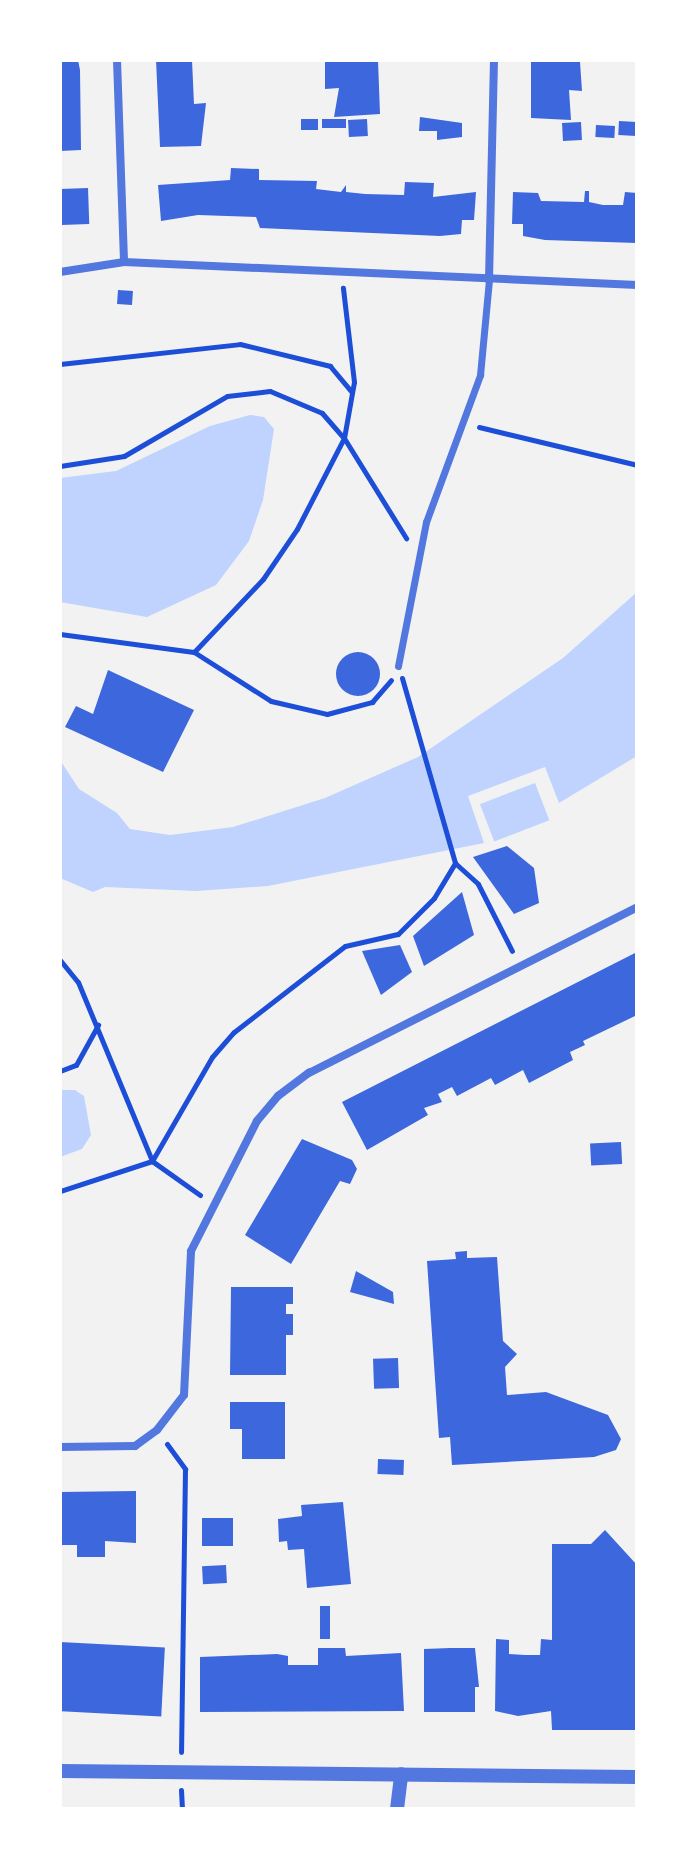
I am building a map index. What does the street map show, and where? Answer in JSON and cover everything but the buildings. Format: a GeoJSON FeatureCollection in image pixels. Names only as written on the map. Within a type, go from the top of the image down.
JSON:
{"type":"FeatureCollection","features":[{"type":"Feature","properties":{"kind":"street"},"geometry":{"type":"LineString","coordinates":[[117,60],[124,262]]}},
{"type":"Feature","properties":{"kind":"street"},"geometry":{"type":"LineString","coordinates":[[398,666],[417,556],[433,495],[463,423],[482,364],[489,280],[494,60]]}},
{"type":"Feature","properties":{"kind":"street"},"geometry":{"type":"LineString","coordinates":[[60,272],[124,262],[637,285]]}},
{"type":"Feature","properties":{"kind":"street"},"geometry":{"type":"LineString","coordinates":[[60,1447],[135,1446],[157,1430],[184,1395],[187,1276],[191,1251],[212,1203],[257,1121],[278,1096],[309,1073],[637,907]]}},
{"type":"Feature","properties":{"kind":"street"},"geometry":{"type":"LineString","coordinates":[[60,1771],[637,1777]]}},
{"type":"Feature","properties":{"kind":"street"},"geometry":{"type":"LineString","coordinates":[[397,1809],[401,1774]]}},
{"type":"Feature","properties":{"kind":"path"},"geometry":{"type":"LineString","coordinates":[[194,652],[263,579],[337,459],[352,393],[341,272]]}},
{"type":"Feature","properties":{"kind":"path"},"geometry":{"type":"LineString","coordinates":[[60,364],[240,344],[330,366],[352,393]]}},
{"type":"Feature","properties":{"kind":"path"},"geometry":{"type":"LineString","coordinates":[[60,466],[124,456],[227,396],[270,391],[322,413],[344,438],[417,556]]}},
{"type":"Feature","properties":{"kind":"path"},"geometry":{"type":"LineString","coordinates":[[463,423],[637,465]]}},
{"type":"Feature","properties":{"kind":"path"},"geometry":{"type":"LineString","coordinates":[[60,634],[194,652],[281,706],[344,713],[372,702],[389,685],[398,666]]}},
{"type":"Feature","properties":{"kind":"path"},"geometry":{"type":"LineString","coordinates":[[398,666],[455,863],[478,884],[520,966]]}},
{"type":"Feature","properties":{"kind":"path"},"geometry":{"type":"LineString","coordinates":[[60,1191],[152,1161],[191,1088],[234,1032],[345,946],[398,934],[434,898],[455,863]]}},
{"type":"Feature","properties":{"kind":"path"},"geometry":{"type":"LineString","coordinates":[[60,960],[78,982],[98,1025],[152,1161],[212,1203]]}},
{"type":"Feature","properties":{"kind":"path"},"geometry":{"type":"LineString","coordinates":[[60,1071],[76,1065],[98,1025]]}},
{"type":"Feature","properties":{"kind":"path"},"geometry":{"type":"LineString","coordinates":[[157,1430],[185,1469],[181,1771]]}},
{"type":"Feature","properties":{"kind":"water"},"geometry":{"type":"Polygon","coordinates":[[[250,415],[264,417],[274,429],[263,500],[249,541],[216,585],[147,617],[60,602],[60,478],[116,471],[210,426],[250,415]]]}},
{"type":"Feature","properties":{"kind":"water"},"geometry":{"type":"Polygon","coordinates":[[[637,592],[637,756],[559,803],[545,767],[468,796],[484,843],[268,886],[196,891],[105,887],[93,892],[60,878],[60,760],[79,789],[117,813],[130,829],[170,835],[233,827],[325,798],[418,757],[563,658],[637,592]]]}},
{"type":"Feature","properties":{"kind":"water"},"geometry":{"type":"Polygon","coordinates":[[[535,783],[549,820],[494,841],[480,804],[535,783]]]}},
{"type":"Feature","properties":{"kind":"water"},"geometry":{"type":"Polygon","coordinates":[[[60,1090],[75,1090],[84,1096],[91,1135],[82,1149],[60,1157],[60,1090]]]}}]}
